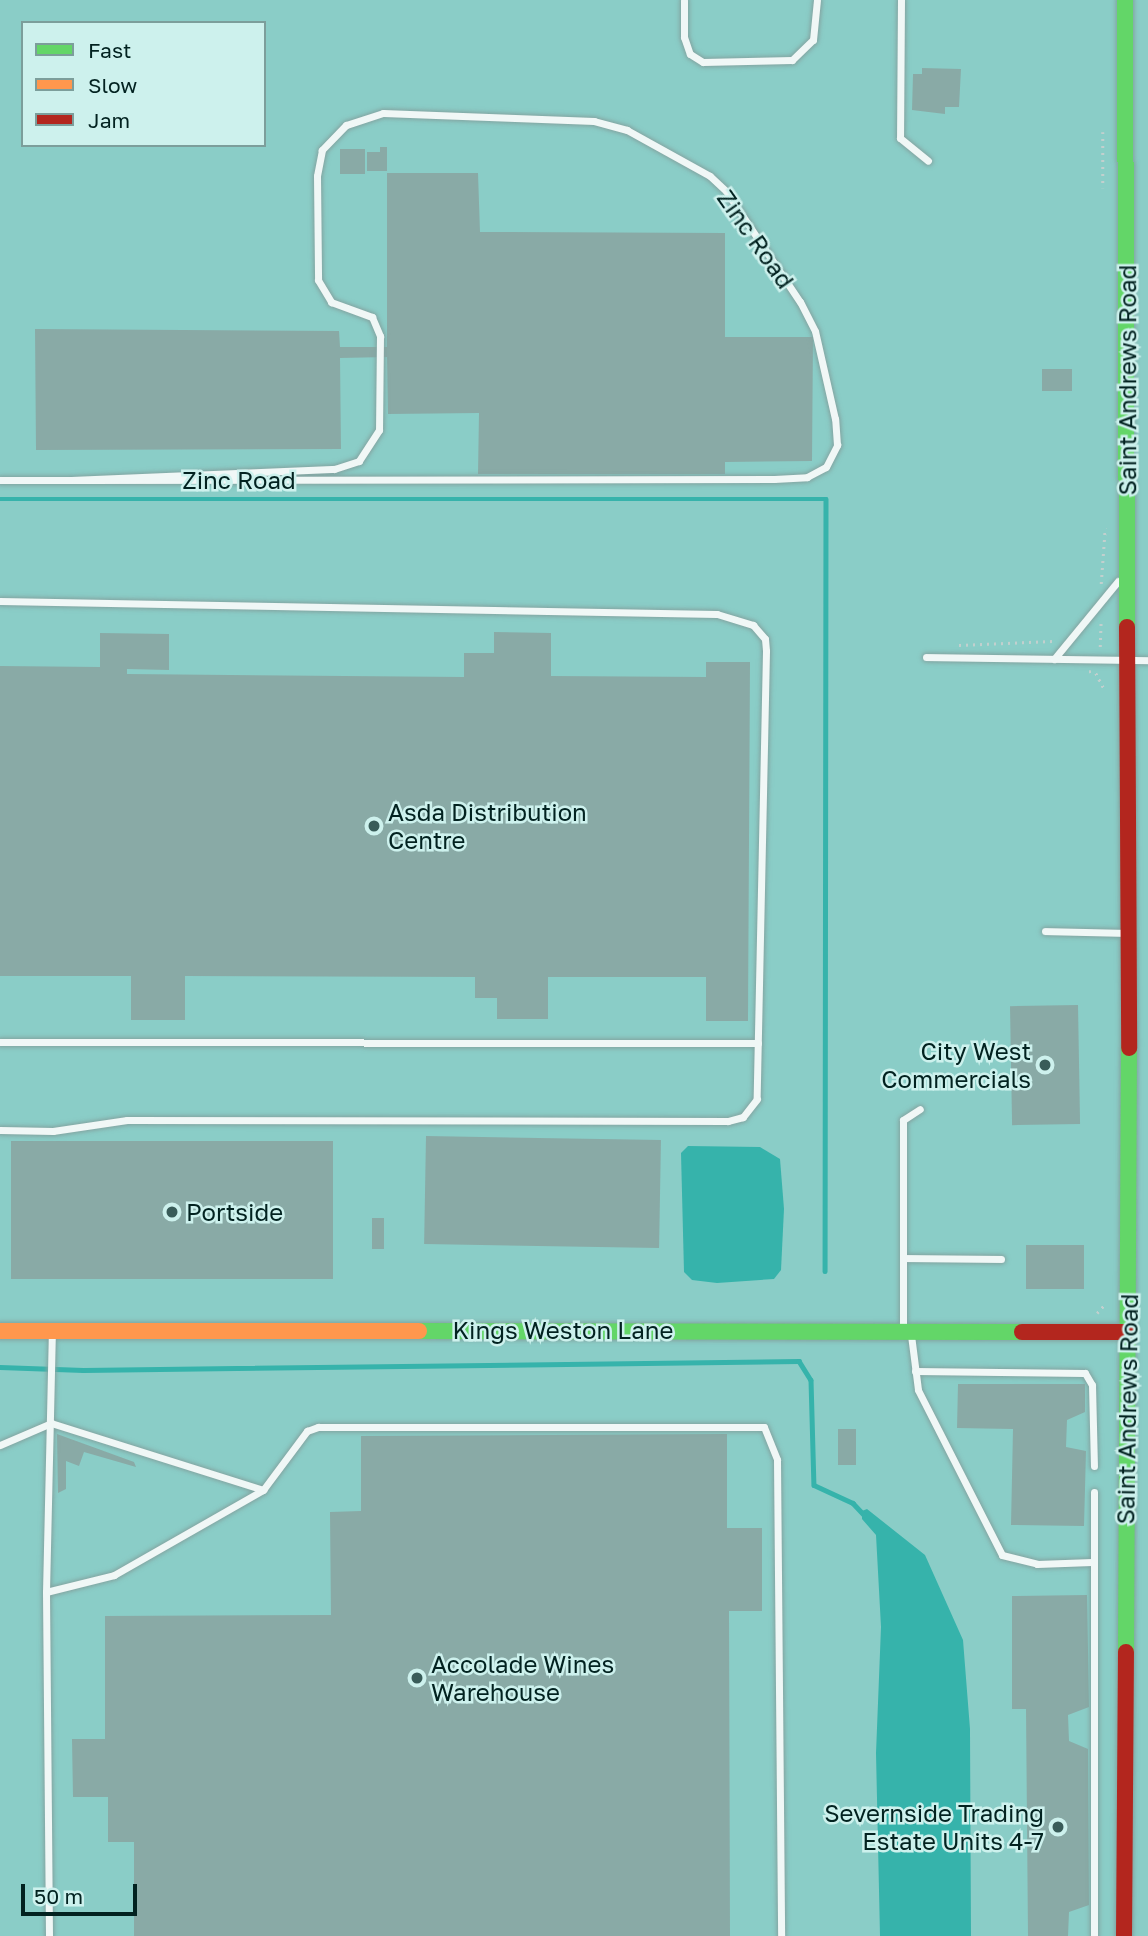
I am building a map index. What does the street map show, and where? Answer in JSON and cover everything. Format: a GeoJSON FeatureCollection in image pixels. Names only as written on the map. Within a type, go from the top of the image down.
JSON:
{"type":"FeatureCollection","features":[{"type":"Feature","properties":{"kind":"main road","name":"Saint Andrews Road"},"geometry":{"type":"LineString","coordinates":[[1124,1936],[1129,933],[1125,0]]}},
{"type":"Feature","properties":{"kind":"main road","name":"Kings Weston Lane"},"geometry":{"type":"LineString","coordinates":[[0,1331],[1127,1332]]}},
{"type":"Feature","properties":{"kind":"lane"},"geometry":{"type":"LineString","coordinates":[[684,0],[684,37],[690,54],[703,62],[792,60],[813,40],[817,0]]}},
{"type":"Feature","properties":{"kind":"lane"},"geometry":{"type":"LineString","coordinates":[[901,0],[900,138],[928,161]]}},
{"type":"Feature","properties":{"kind":"lane","name":"Zinc Road"},"geometry":{"type":"LineString","coordinates":[[0,480],[74,481],[807,477],[825,467],[837,445],[832,387],[805,312],[726,191],[710,176],[627,130],[594,121],[383,113],[346,125],[322,150],[317,176],[318,280],[331,302],[372,317],[380,336],[379,430],[359,461],[334,469],[74,481]]}},
{"type":"Feature","properties":{"kind":"lane"},"geometry":{"type":"LineString","coordinates":[[1054,659],[1096,611],[1128,568]]}},
{"type":"Feature","properties":{"kind":"lane"},"geometry":{"type":"LineString","coordinates":[[0,601],[717,614],[753,625],[765,639],[766,651],[755,1106],[743,1117],[728,1121],[127,1121],[53,1131],[0,1130]]}},
{"type":"Feature","properties":{"kind":"lane"},"geometry":{"type":"LineString","coordinates":[[926,657],[1148,660]]}},
{"type":"Feature","properties":{"kind":"lane"},"geometry":{"type":"LineString","coordinates":[[1045,931],[1129,933]]}},
{"type":"Feature","properties":{"kind":"lane"},"geometry":{"type":"LineString","coordinates":[[0,1042],[758,1044]]}},
{"type":"Feature","properties":{"kind":"lane"},"geometry":{"type":"LineString","coordinates":[[920,1108],[903,1119],[907,1331],[919,1390],[1002,1555],[1037,1563],[1092,1562]]}},
{"type":"Feature","properties":{"kind":"lane"},"geometry":{"type":"LineString","coordinates":[[904,1258],[1001,1258]]}},
{"type":"Feature","properties":{"kind":"lane"},"geometry":{"type":"LineString","coordinates":[[49,1936],[46,1592],[52,1331]]}},
{"type":"Feature","properties":{"kind":"lane"},"geometry":{"type":"LineString","coordinates":[[915,1371],[1084,1373],[1092,1385],[1094,1466]]}},
{"type":"Feature","properties":{"kind":"lane"},"geometry":{"type":"LineString","coordinates":[[0,1445],[51,1423],[263,1490]]}},
{"type":"Feature","properties":{"kind":"lane"},"geometry":{"type":"LineString","coordinates":[[46,1592],[114,1576],[263,1490],[307,1431],[318,1427],[764,1427],[777,1460],[781,1936]]}},
{"type":"Feature","properties":{"kind":"lane"},"geometry":{"type":"LineString","coordinates":[[1094,1492],[1094,1936]]}},
{"type":"Feature","properties":{"kind":"path"},"geometry":{"type":"LineString","coordinates":[[1103,120],[1104,201]]}},
{"type":"Feature","properties":{"kind":"path"},"geometry":{"type":"LineString","coordinates":[[1101,586],[1105,523]]}},
{"type":"Feature","properties":{"kind":"path"},"geometry":{"type":"LineString","coordinates":[[1096,611],[1101,614],[1100,659],[1096,673],[1106,693]]}},
{"type":"Feature","properties":{"kind":"path"},"geometry":{"type":"LineString","coordinates":[[956,646],[1063,638]]}},
{"type":"Feature","properties":{"kind":"path"},"geometry":{"type":"LineString","coordinates":[[1080,669],[1096,673]]}},
{"type":"Feature","properties":{"kind":"path"},"geometry":{"type":"LineString","coordinates":[[1096,1332],[1096,1314],[1105,1306],[1106,1295]]}},
{"type":"Feature","properties":{"kind":"shaded area"},"geometry":{"type":"Polygon","coordinates":[[[0,0],[1148,0],[1148,1936],[0,1936],[0,0]]]}},
{"type":"Feature","properties":{"kind":"shaded area"},"geometry":{"type":"Polygon","coordinates":[[[688,1146],[760,1147],[780,1159],[784,1209],[781,1270],[774,1279],[717,1283],[692,1280],[684,1272],[681,1153],[688,1146]]]}},
{"type":"Feature","properties":{"kind":"shaded area"},"geometry":{"type":"Polygon","coordinates":[[[867,1509],[925,1555],[963,1640],[970,1729],[971,1936],[880,1936],[876,1753],[881,1627],[876,1535],[862,1519],[862,1511],[867,1509]]]}},
{"type":"Feature","properties":{"kind":"building"},"geometry":{"type":"Polygon","coordinates":[[[922,68],[961,69],[959,107],[945,107],[945,114],[912,110],[913,74],[922,74],[922,68]]]}},
{"type":"Feature","properties":{"kind":"building"},"geometry":{"type":"Polygon","coordinates":[[[380,147],[387,147],[387,171],[367,171],[367,152],[380,152],[380,147]]]}},
{"type":"Feature","properties":{"kind":"building"},"geometry":{"type":"Polygon","coordinates":[[[340,149],[365,149],[365,174],[340,174],[340,149]]]}},
{"type":"Feature","properties":{"kind":"building"},"geometry":{"type":"Polygon","coordinates":[[[387,173],[478,173],[480,232],[725,233],[725,337],[813,337],[812,461],[725,462],[725,474],[478,474],[479,413],[388,414],[387,357],[340,358],[341,449],[36,450],[35,329],[339,331],[340,347],[387,347],[387,173]]]}},
{"type":"Feature","properties":{"kind":"building"},"geometry":{"type":"Polygon","coordinates":[[[1042,369],[1072,369],[1072,391],[1042,391],[1042,369]]]}},
{"type":"Feature","properties":{"kind":"building","name":"Asda Distribution Centre"},"geometry":{"type":"Polygon","coordinates":[[[494,632],[551,633],[551,676],[706,677],[706,662],[750,662],[748,1021],[706,1021],[706,977],[548,977],[548,1019],[497,1019],[497,998],[475,998],[475,977],[185,976],[185,1020],[131,1020],[131,976],[0,976],[0,666],[100,667],[100,633],[169,634],[169,670],[127,669],[127,674],[464,677],[464,653],[494,653],[494,632]]]}},
{"type":"Feature","properties":{"kind":"building","name":"City West Commercials"},"geometry":{"type":"Polygon","coordinates":[[[1078,1005],[1080,1124],[1012,1125],[1010,1006],[1078,1005]]]}},
{"type":"Feature","properties":{"kind":"building"},"geometry":{"type":"Polygon","coordinates":[[[426,1136],[661,1140],[659,1248],[424,1244],[426,1136]]]}},
{"type":"Feature","properties":{"kind":"building","name":"Portside"},"geometry":{"type":"Polygon","coordinates":[[[11,1141],[333,1141],[333,1279],[11,1279],[11,1141]]]}},
{"type":"Feature","properties":{"kind":"building"},"geometry":{"type":"Polygon","coordinates":[[[372,1218],[384,1218],[384,1249],[372,1249],[372,1218]]]}},
{"type":"Feature","properties":{"kind":"building"},"geometry":{"type":"Polygon","coordinates":[[[1026,1245],[1084,1245],[1084,1289],[1026,1289],[1026,1245]]]}},
{"type":"Feature","properties":{"kind":"building"},"geometry":{"type":"Polygon","coordinates":[[[958,1384],[1085,1384],[1085,1412],[1067,1420],[1066,1447],[1086,1451],[1084,1526],[1011,1525],[1013,1429],[957,1428],[958,1384]]]}},
{"type":"Feature","properties":{"kind":"building"},"geometry":{"type":"Polygon","coordinates":[[[838,1429],[856,1429],[856,1465],[838,1465],[838,1429]]]}},
{"type":"Feature","properties":{"kind":"building"},"geometry":{"type":"Polygon","coordinates":[[[57,1434],[134,1462],[136,1467],[84,1452],[79,1466],[66,1461],[66,1489],[58,1493],[57,1434]]]}},
{"type":"Feature","properties":{"kind":"building","name":"Accolade Wines Warehouse"},"geometry":{"type":"Polygon","coordinates":[[[727,1434],[727,1528],[762,1528],[762,1611],[729,1611],[730,1936],[134,1936],[134,1842],[108,1842],[108,1797],[73,1797],[72,1739],[105,1739],[105,1616],[331,1615],[330,1512],[361,1511],[361,1436],[727,1434]]]}},
{"type":"Feature","properties":{"kind":"building","name":"Severnside Trading Estate Units 4-7"},"geometry":{"type":"Polygon","coordinates":[[[1087,1595],[1089,1707],[1068,1715],[1069,1741],[1088,1749],[1089,1905],[1069,1912],[1068,1936],[1028,1936],[1026,1709],[1012,1709],[1012,1596],[1087,1595]]]}},
{"type":"Feature","properties":{"kind":"waterway"},"geometry":{"type":"LineString","coordinates":[[0,499],[826,499],[825,1271]]}},
{"type":"Feature","properties":{"kind":"waterway"},"geometry":{"type":"LineString","coordinates":[[0,1367],[83,1370],[799,1361],[811,1380],[814,1485],[853,1503],[864,1515]]}},
{"type":"Feature","properties":{"kind":"traffic: fast"},"geometry":{"type":"LineString","coordinates":[[1125,0],[1127,627]]}},
{"type":"Feature","properties":{"kind":"traffic: fast"},"geometry":{"type":"LineString","coordinates":[[1126,1652],[1129,1048]]}},
{"type":"Feature","properties":{"kind":"traffic: fast"},"geometry":{"type":"LineString","coordinates":[[419,1331],[1022,1332]]}},
{"type":"Feature","properties":{"kind":"traffic: slow"},"geometry":{"type":"LineString","coordinates":[[0,1331],[419,1331]]}},
{"type":"Feature","properties":{"kind":"traffic: jam"},"geometry":{"type":"LineString","coordinates":[[1127,627],[1129,1048]]}},
{"type":"Feature","properties":{"kind":"traffic: jam"},"geometry":{"type":"LineString","coordinates":[[1022,1332],[1127,1332]]}},
{"type":"Feature","properties":{"kind":"traffic: jam"},"geometry":{"type":"LineString","coordinates":[[1124,1936],[1126,1652]]}},
{"type":"Feature","properties":{"kind":"place","name":"Asda Distribution Centre"},"geometry":{"type":"Point","coordinates":[374,826]}},
{"type":"Feature","properties":{"kind":"place","name":"City West Commercials"},"geometry":{"type":"Point","coordinates":[1045,1065]}},
{"type":"Feature","properties":{"kind":"place","name":"Portside"},"geometry":{"type":"Point","coordinates":[172,1212]}},
{"type":"Feature","properties":{"kind":"place","name":"Accolade Wines Warehouse"},"geometry":{"type":"Point","coordinates":[417,1678]}},
{"type":"Feature","properties":{"kind":"place","name":"Severnside Trading Estate Units 4-7"},"geometry":{"type":"Point","coordinates":[1058,1827]}}]}
